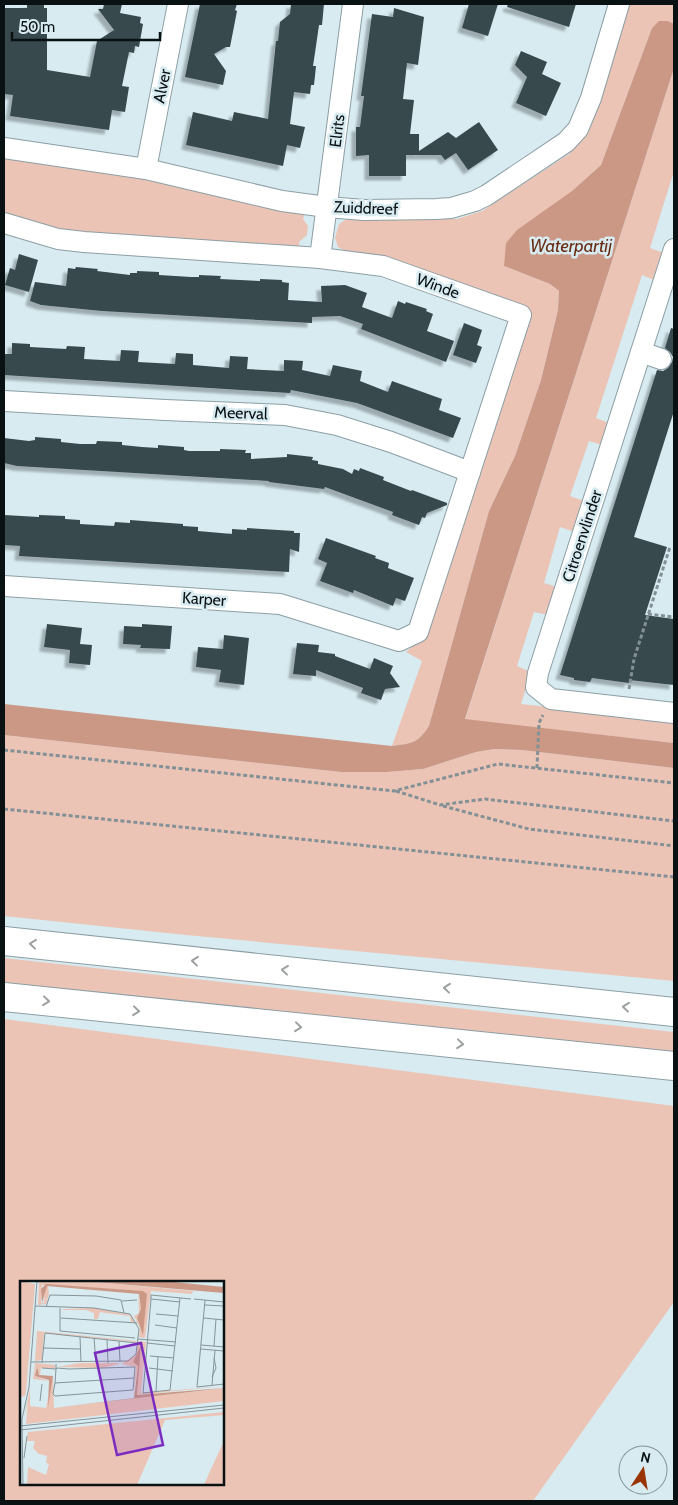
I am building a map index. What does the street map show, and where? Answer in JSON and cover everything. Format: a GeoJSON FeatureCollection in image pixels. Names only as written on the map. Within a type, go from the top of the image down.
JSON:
{"type":"FeatureCollection","features":[{"type":"Feature","properties":{"kind":"highway"},"geometry":{"type":"LineString","coordinates":[[4,941],[674,1012]]}},
{"type":"Feature","properties":{"kind":"highway"},"geometry":{"type":"LineString","coordinates":[[4,997],[674,1066]]}},
{"type":"Feature","properties":{"kind":"highway"},"geometry":{"type":"LineString","coordinates":[[592,1058],[674,1074]]}},
{"type":"Feature","properties":{"kind":"street","name":"Alver"},"geometry":{"type":"LineString","coordinates":[[146,169],[178,4]]}},
{"type":"Feature","properties":{"kind":"street","name":"Elrits"},"geometry":{"type":"LineString","coordinates":[[320,258],[353,4]]}},
{"type":"Feature","properties":{"kind":"street","name":"Zuiddreef"},"geometry":{"type":"LineString","coordinates":[[4,148],[146,169],[282,201],[364,210],[451,208],[476,201],[486,195],[566,142],[578,129],[591,98],[619,4]]}},
{"type":"Feature","properties":{"kind":"street","name":"Winde"},"geometry":{"type":"LineString","coordinates":[[4,223],[58,239],[84,242],[320,258],[383,266],[521,315],[418,632],[399,641]]}},
{"type":"Feature","properties":{"kind":"street","name":"Citroenvlinder"},"geometry":{"type":"LineString","coordinates":[[674,248],[538,672],[536,687],[551,699],[674,713]]}},
{"type":"Feature","properties":{"kind":"street"},"geometry":{"type":"LineString","coordinates":[[641,352],[661,359]]}},
{"type":"Feature","properties":{"kind":"street","name":"Meerval"},"geometry":{"type":"LineString","coordinates":[[4,401],[285,415],[346,428],[391,442],[470,472]]}},
{"type":"Feature","properties":{"kind":"street","name":"Karper"},"geometry":{"type":"LineString","coordinates":[[4,586],[280,604],[399,641]]}},
{"type":"Feature","properties":{"kind":"path"},"geometry":{"type":"LineString","coordinates":[[629,692],[634,659],[670,547]]}},
{"type":"Feature","properties":{"kind":"path"},"geometry":{"type":"LineString","coordinates":[[648,614],[674,617]]}},
{"type":"Feature","properties":{"kind":"path"},"geometry":{"type":"LineString","coordinates":[[536,768],[539,723]]}},
{"type":"Feature","properties":{"kind":"path"},"geometry":{"type":"LineString","coordinates":[[4,750],[394,791],[529,829],[674,846]]}},
{"type":"Feature","properties":{"kind":"path"},"geometry":{"type":"LineString","coordinates":[[394,791],[498,764],[674,783]]}},
{"type":"Feature","properties":{"kind":"path"},"geometry":{"type":"LineString","coordinates":[[440,805],[485,799],[674,820]]}},
{"type":"Feature","properties":{"kind":"path"},"geometry":{"type":"LineString","coordinates":[[4,809],[674,877]]}},
{"type":"Feature","properties":{"kind":"shaded area"},"geometry":{"type":"Polygon","coordinates":[[[630,4],[674,4],[674,24],[668,21],[652,28],[601,165],[572,191],[504,266],[550,284],[559,291],[558,310],[541,380],[515,456],[489,511],[429,726],[414,742],[392,746],[422,661],[406,652],[427,634],[530,312],[349,253],[338,247],[335,238],[339,224],[350,217],[457,219],[482,211],[569,154],[588,133],[600,103],[630,4]]]}},
{"type":"Feature","properties":{"kind":"shaded area"},"geometry":{"type":"Polygon","coordinates":[[[674,68],[674,171],[650,248],[664,253],[654,280],[642,275],[596,418],[609,423],[602,445],[589,441],[570,496],[584,501],[575,532],[560,527],[544,583],[557,587],[548,615],[534,612],[517,666],[531,672],[521,704],[674,721],[674,743],[465,720],[674,68]]]}},
{"type":"Feature","properties":{"kind":"shaded area"},"geometry":{"type":"Polygon","coordinates":[[[4,156],[145,178],[305,213],[303,219],[308,226],[307,235],[299,242],[300,248],[59,230],[4,214],[4,156]]]}},
{"type":"Feature","properties":{"kind":"shaded area"},"geometry":{"type":"Polygon","coordinates":[[[4,735],[341,772],[387,772],[423,769],[476,752],[494,749],[522,750],[674,768],[674,981],[4,916],[4,735]]]}},
{"type":"Feature","properties":{"kind":"shaded area"},"geometry":{"type":"Polygon","coordinates":[[[4,958],[674,1032],[674,1055],[4,985],[4,958]]]}},
{"type":"Feature","properties":{"kind":"shaded area"},"geometry":{"type":"Polygon","coordinates":[[[4,1019],[674,1106],[674,1302],[533,1501],[4,1501],[4,1019]]]}},
{"type":"Feature","properties":{"kind":"water","name":"Waterpartij"},"geometry":{"type":"Polygon","coordinates":[[[659,21],[668,21],[674,24],[674,68],[465,719],[674,743],[674,768],[522,750],[494,749],[476,752],[423,769],[387,772],[341,772],[4,735],[4,704],[392,746],[414,742],[421,736],[429,726],[489,511],[515,456],[541,380],[558,310],[559,291],[550,284],[504,266],[506,243],[517,230],[572,191],[601,165],[652,28],[659,21]]]}},
{"type":"Feature","properties":{"kind":"building"},"geometry":{"type":"Polygon","coordinates":[[[27,4],[44,4],[44,8],[47,8],[47,70],[90,77],[97,41],[114,30],[98,9],[103,9],[104,4],[122,4],[120,13],[141,17],[140,23],[143,24],[139,47],[135,46],[134,53],[129,52],[122,86],[129,87],[125,112],[112,110],[109,130],[10,116],[13,95],[4,94],[4,8],[27,8],[27,4]]]}},
{"type":"Feature","properties":{"kind":"building"},"geometry":{"type":"Polygon","coordinates":[[[200,4],[237,4],[230,47],[226,47],[214,54],[226,71],[223,85],[185,77],[200,4]]]}},
{"type":"Feature","properties":{"kind":"building"},"geometry":{"type":"Polygon","coordinates":[[[291,4],[324,4],[322,25],[319,25],[313,66],[316,66],[314,85],[311,85],[310,94],[294,92],[290,124],[305,127],[300,148],[287,145],[283,166],[186,145],[193,112],[232,121],[234,112],[268,119],[276,41],[278,41],[280,22],[290,14],[291,4]]]}},
{"type":"Feature","properties":{"kind":"building"},"geometry":{"type":"Polygon","coordinates":[[[469,4],[498,4],[488,36],[462,28],[469,4]]]}},
{"type":"Feature","properties":{"kind":"building"},"geometry":{"type":"Polygon","coordinates":[[[508,4],[576,4],[569,27],[507,7],[508,4]]]}},
{"type":"Feature","properties":{"kind":"building"},"geometry":{"type":"Polygon","coordinates":[[[394,8],[424,17],[418,65],[407,63],[403,99],[414,100],[410,134],[419,134],[419,151],[448,132],[456,138],[479,122],[498,150],[468,170],[456,153],[445,160],[441,155],[406,155],[406,176],[369,176],[369,155],[356,156],[356,127],[360,127],[364,96],[361,96],[372,14],[393,17],[394,8]]]}},
{"type":"Feature","properties":{"kind":"building"},"geometry":{"type":"Polygon","coordinates":[[[521,51],[547,62],[542,74],[561,83],[546,116],[516,103],[527,77],[515,65],[521,51]]]}},
{"type":"Feature","properties":{"kind":"building"},"geometry":{"type":"Polygon","coordinates":[[[19,254],[38,260],[29,292],[5,285],[10,268],[15,270],[19,254]]]}},
{"type":"Feature","properties":{"kind":"building"},"geometry":{"type":"Polygon","coordinates":[[[76,267],[130,275],[130,273],[137,273],[137,271],[159,272],[159,275],[191,277],[199,277],[199,275],[221,276],[220,279],[282,280],[282,282],[289,283],[288,300],[322,302],[321,286],[345,285],[367,293],[362,307],[392,318],[398,301],[427,309],[426,311],[433,314],[427,331],[454,341],[446,362],[361,329],[363,324],[340,316],[312,317],[312,323],[102,311],[41,305],[30,301],[35,282],[66,286],[68,268],[75,269],[76,267]]]}},
{"type":"Feature","properties":{"kind":"building"},"geometry":{"type":"Polygon","coordinates":[[[464,323],[482,330],[477,345],[482,347],[476,363],[453,355],[464,323]]]}},
{"type":"Feature","properties":{"kind":"building"},"geometry":{"type":"Polygon","coordinates":[[[671,328],[674,329],[674,411],[634,537],[667,547],[645,615],[674,619],[674,685],[629,680],[629,683],[592,678],[590,682],[574,680],[574,678],[560,675],[657,370],[663,371],[672,362],[673,357],[665,348],[671,328]]]}},
{"type":"Feature","properties":{"kind":"building"},"geometry":{"type":"Polygon","coordinates":[[[12,343],[30,344],[30,347],[66,349],[67,346],[85,347],[84,359],[120,361],[121,350],[139,351],[138,362],[175,364],[176,353],[193,354],[193,365],[229,368],[230,356],[248,357],[247,369],[284,371],[284,360],[303,361],[302,370],[330,376],[333,365],[362,371],[360,381],[388,392],[392,381],[442,399],[439,410],[461,418],[453,438],[357,403],[291,390],[290,393],[4,375],[4,354],[12,354],[12,343]]]}},
{"type":"Feature","properties":{"kind":"building"},"geometry":{"type":"Polygon","coordinates":[[[35,437],[61,439],[61,442],[80,444],[96,444],[97,441],[122,442],[122,445],[142,447],[158,448],[158,445],[184,447],[184,450],[189,451],[246,450],[245,453],[251,453],[251,459],[287,457],[287,454],[313,457],[312,460],[318,461],[318,464],[343,469],[352,474],[354,469],[359,471],[360,468],[384,477],[383,480],[447,503],[447,505],[427,513],[425,518],[422,517],[419,525],[392,515],[393,512],[325,487],[324,489],[269,481],[17,466],[4,463],[4,438],[29,441],[35,440],[35,437]]]}},
{"type":"Feature","properties":{"kind":"building"},"geometry":{"type":"Polygon","coordinates":[[[4,515],[65,516],[65,519],[80,520],[80,524],[114,526],[115,522],[130,523],[130,520],[183,524],[183,526],[198,527],[198,531],[232,534],[232,529],[247,530],[247,528],[294,531],[294,533],[300,533],[299,552],[290,549],[289,572],[19,556],[20,546],[4,545],[4,515]]]}},
{"type":"Feature","properties":{"kind":"building"},"geometry":{"type":"Polygon","coordinates":[[[326,538],[376,556],[375,558],[389,563],[388,568],[414,578],[405,601],[396,598],[393,606],[354,590],[353,593],[320,581],[327,563],[318,559],[326,538]]]}},
{"type":"Feature","properties":{"kind":"building"},"geometry":{"type":"Polygon","coordinates":[[[47,624],[82,628],[80,644],[92,645],[90,665],[69,663],[70,650],[44,647],[47,624]]]}},
{"type":"Feature","properties":{"kind":"building"},"geometry":{"type":"Polygon","coordinates":[[[142,624],[172,626],[170,649],[140,648],[141,645],[123,644],[124,626],[142,627],[142,624]]]}},
{"type":"Feature","properties":{"kind":"building"},"geometry":{"type":"Polygon","coordinates":[[[224,635],[249,638],[244,685],[219,682],[221,670],[196,667],[198,647],[223,649],[224,635]]]}},
{"type":"Feature","properties":{"kind":"building"},"geometry":{"type":"Polygon","coordinates":[[[297,643],[319,645],[318,652],[335,654],[335,656],[370,669],[374,658],[393,666],[390,673],[400,687],[385,689],[381,700],[361,693],[363,688],[316,670],[316,676],[293,674],[297,643]]]}}]}
